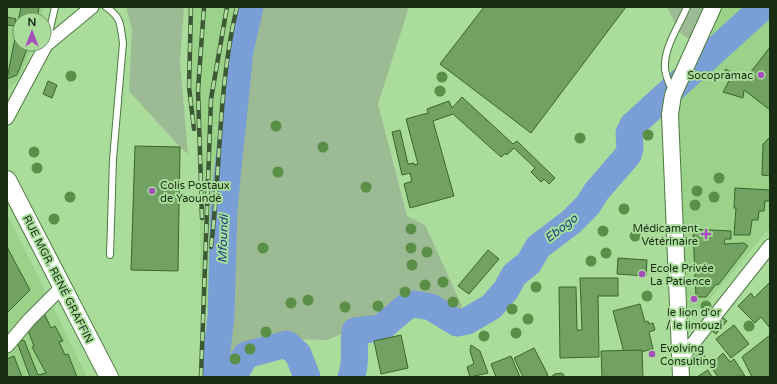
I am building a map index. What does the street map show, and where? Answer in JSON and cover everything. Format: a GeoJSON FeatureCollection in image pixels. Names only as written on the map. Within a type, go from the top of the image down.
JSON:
{"type":"FeatureCollection","features":[{"type":"Feature","properties":{"kind":"main road","name":"RUE MGR. RENÉ GRAFFIN"},"geometry":{"type":"LineString","coordinates":[[9,189],[109,377]]}},
{"type":"Feature","properties":{"kind":"street"},"geometry":{"type":"LineString","coordinates":[[52,40],[92,7]]}},
{"type":"Feature","properties":{"kind":"street"},"geometry":{"type":"LineString","coordinates":[[681,377],[670,114],[673,95],[713,7]]}},
{"type":"Feature","properties":{"kind":"street"},"geometry":{"type":"LineString","coordinates":[[7,118],[42,52]]}},
{"type":"Feature","properties":{"kind":"street"},"geometry":{"type":"LineString","coordinates":[[680,360],[770,246]]}},
{"type":"Feature","properties":{"kind":"street"},"geometry":{"type":"LineString","coordinates":[[7,346],[29,320],[62,287]]}},
{"type":"Feature","properties":{"kind":"lane"},"geometry":{"type":"LineString","coordinates":[[52,20],[55,7]]}},
{"type":"Feature","properties":{"kind":"lane"},"geometry":{"type":"LineString","coordinates":[[106,7],[115,13],[120,24],[123,43],[114,151],[110,256]]}},
{"type":"Feature","properties":{"kind":"lane"},"geometry":{"type":"LineString","coordinates":[[673,95],[666,76],[665,62],[669,47],[687,7]]}},
{"type":"Feature","properties":{"kind":"shaded area"},"geometry":{"type":"Polygon","coordinates":[[[7,7],[44,7],[43,12],[12,12],[12,52],[30,52],[19,78],[7,92],[7,7]]]}},
{"type":"Feature","properties":{"kind":"shaded area"},"geometry":{"type":"Polygon","coordinates":[[[126,7],[184,7],[180,62],[188,154],[129,91],[132,30],[126,7]]]}},
{"type":"Feature","properties":{"kind":"shaded area"},"geometry":{"type":"Polygon","coordinates":[[[191,7],[250,7],[240,51],[236,88],[216,212],[211,308],[201,308],[199,145],[189,87],[191,7]]]}},
{"type":"Feature","properties":{"kind":"shaded area"},"geometry":{"type":"Polygon","coordinates":[[[250,7],[409,7],[378,104],[407,216],[425,225],[462,306],[457,317],[445,309],[419,300],[402,304],[385,322],[375,326],[357,327],[327,340],[296,339],[274,344],[246,367],[240,377],[214,377],[221,316],[224,208],[240,51],[250,7]]]}},
{"type":"Feature","properties":{"kind":"shaded area"},"geometry":{"type":"Polygon","coordinates":[[[667,7],[720,7],[701,47],[679,32],[667,7]]]}},
{"type":"Feature","properties":{"kind":"shaded area"},"geometry":{"type":"Polygon","coordinates":[[[719,7],[770,7],[770,227],[706,304],[691,315],[686,301],[682,267],[678,93],[719,7]]]}},
{"type":"Feature","properties":{"kind":"shaded area"},"geometry":{"type":"Polygon","coordinates":[[[7,213],[87,377],[7,377],[7,213]]]}},
{"type":"Feature","properties":{"kind":"building"},"geometry":{"type":"Polygon","coordinates":[[[21,7],[39,7],[38,12],[20,12],[21,7]]]}},
{"type":"Feature","properties":{"kind":"building"},"geometry":{"type":"Polygon","coordinates":[[[484,7],[626,7],[531,133],[440,64],[484,7]]]}},
{"type":"Feature","properties":{"kind":"building"},"geometry":{"type":"Polygon","coordinates":[[[7,17],[12,18],[12,26],[7,25],[7,17]]]}},
{"type":"Feature","properties":{"kind":"building"},"geometry":{"type":"Polygon","coordinates":[[[770,47],[770,110],[744,90],[743,98],[723,92],[730,79],[722,74],[726,69],[744,81],[770,47]]]}},
{"type":"Feature","properties":{"kind":"building"},"geometry":{"type":"Polygon","coordinates":[[[12,52],[26,52],[17,75],[7,79],[12,52]]]}},
{"type":"Feature","properties":{"kind":"building"},"geometry":{"type":"Polygon","coordinates":[[[48,81],[57,85],[52,98],[43,94],[48,81]]]}},
{"type":"Feature","properties":{"kind":"building"},"geometry":{"type":"Polygon","coordinates":[[[462,97],[513,144],[517,141],[555,178],[549,184],[544,179],[541,182],[531,172],[535,168],[514,148],[507,155],[506,153],[501,157],[453,114],[433,121],[454,196],[410,208],[404,184],[412,181],[410,173],[402,175],[392,132],[400,130],[408,164],[418,164],[406,119],[428,113],[427,109],[449,101],[452,108],[462,97]]]}},
{"type":"Feature","properties":{"kind":"building"},"geometry":{"type":"Polygon","coordinates":[[[770,137],[770,176],[762,175],[763,144],[770,137]]]}},
{"type":"Feature","properties":{"kind":"building"},"geometry":{"type":"Polygon","coordinates":[[[135,146],[180,147],[178,271],[131,270],[135,146]]]}},
{"type":"Feature","properties":{"kind":"building"},"geometry":{"type":"Polygon","coordinates":[[[735,188],[770,190],[770,201],[765,201],[764,211],[759,211],[758,220],[752,220],[750,235],[734,235],[736,208],[734,208],[735,188]]]}},
{"type":"Feature","properties":{"kind":"building"},"geometry":{"type":"Polygon","coordinates":[[[693,229],[731,231],[731,239],[725,239],[724,244],[744,243],[748,246],[718,285],[716,284],[706,297],[696,297],[693,229]]]}},
{"type":"Feature","properties":{"kind":"building"},"geometry":{"type":"Polygon","coordinates":[[[7,247],[30,290],[7,313],[7,247]]]}},
{"type":"Feature","properties":{"kind":"building"},"geometry":{"type":"Polygon","coordinates":[[[488,250],[499,259],[469,294],[458,286],[488,250]]]}},
{"type":"Feature","properties":{"kind":"building"},"geometry":{"type":"Polygon","coordinates":[[[618,258],[647,260],[646,276],[617,274],[618,258]]]}},
{"type":"Feature","properties":{"kind":"building"},"geometry":{"type":"Polygon","coordinates":[[[580,278],[618,278],[618,296],[598,296],[599,357],[560,358],[559,287],[576,287],[577,330],[582,330],[580,278]]]}},
{"type":"Feature","properties":{"kind":"building"},"geometry":{"type":"Polygon","coordinates":[[[769,283],[770,328],[761,317],[755,323],[738,306],[751,293],[754,298],[769,283]]]}},
{"type":"Feature","properties":{"kind":"building"},"geometry":{"type":"Polygon","coordinates":[[[640,304],[645,322],[648,321],[649,324],[653,323],[655,330],[649,332],[653,349],[625,356],[613,311],[640,304]]]}},
{"type":"Feature","properties":{"kind":"building"},"geometry":{"type":"Polygon","coordinates":[[[44,313],[51,328],[55,326],[63,341],[59,342],[65,355],[68,354],[77,377],[30,377],[17,342],[24,340],[38,375],[46,373],[32,347],[34,346],[27,328],[44,313]]]}},
{"type":"Feature","properties":{"kind":"building"},"geometry":{"type":"Polygon","coordinates":[[[722,317],[727,321],[716,334],[711,330],[722,317]]]}},
{"type":"Feature","properties":{"kind":"building"},"geometry":{"type":"Polygon","coordinates":[[[734,325],[749,344],[731,358],[716,339],[734,325]]]}},
{"type":"Feature","properties":{"kind":"building"},"geometry":{"type":"Polygon","coordinates":[[[401,335],[408,368],[381,374],[374,341],[401,335]]]}},
{"type":"Feature","properties":{"kind":"building"},"geometry":{"type":"Polygon","coordinates":[[[770,335],[770,377],[752,377],[742,357],[770,335]]]}},
{"type":"Feature","properties":{"kind":"building"},"geometry":{"type":"Polygon","coordinates":[[[471,345],[480,351],[488,373],[470,377],[467,367],[474,364],[470,351],[471,345]]]}},
{"type":"Feature","properties":{"kind":"building"},"geometry":{"type":"Polygon","coordinates":[[[534,348],[548,375],[545,377],[523,377],[514,358],[534,348]]]}},
{"type":"Feature","properties":{"kind":"building"},"geometry":{"type":"Polygon","coordinates":[[[642,350],[643,377],[602,377],[601,351],[642,350]]]}},
{"type":"Feature","properties":{"kind":"building"},"geometry":{"type":"Polygon","coordinates":[[[723,353],[730,362],[734,359],[745,376],[718,377],[708,363],[713,360],[714,362],[723,353]]]}},
{"type":"Feature","properties":{"kind":"building"},"geometry":{"type":"Polygon","coordinates":[[[14,356],[22,377],[7,377],[7,359],[14,356]]]}},
{"type":"Feature","properties":{"kind":"building"},"geometry":{"type":"Polygon","coordinates":[[[511,356],[520,377],[496,377],[491,364],[511,356]]]}},
{"type":"Feature","properties":{"kind":"building"},"geometry":{"type":"Polygon","coordinates":[[[708,370],[712,377],[697,377],[708,370]]]}},
{"type":"Feature","properties":{"kind":"building"},"geometry":{"type":"Polygon","coordinates":[[[562,373],[565,377],[551,377],[555,374],[562,373]]]}},
{"type":"Feature","properties":{"kind":"waterway","name":"Mfoundi"},"geometry":{"type":"LineString","coordinates":[[214,377],[221,316],[224,208],[240,51],[250,7]]}},
{"type":"Feature","properties":{"kind":"waterway","name":"Ebogo"},"geometry":{"type":"LineString","coordinates":[[351,377],[354,366],[355,331],[381,328],[407,306],[414,304],[431,307],[457,323],[467,321],[491,307],[506,290],[514,275],[529,263],[538,247],[571,222],[588,205],[596,192],[628,155],[630,148],[629,133],[633,125],[763,7]]}},
{"type":"Feature","properties":{"kind":"waterway","name":"Ebogo"},"geometry":{"type":"LineString","coordinates":[[236,377],[236,372],[246,355],[287,344],[298,354],[307,377]]}},
{"type":"Feature","properties":{"kind":"railway"},"geometry":{"type":"LineString","coordinates":[[191,7],[189,87],[194,129]]}},
{"type":"Feature","properties":{"kind":"railway"},"geometry":{"type":"LineString","coordinates":[[202,218],[198,90],[204,7]]}},
{"type":"Feature","properties":{"kind":"railway"},"geometry":{"type":"LineString","coordinates":[[201,377],[211,99],[227,7]]}},
{"type":"Feature","properties":{"kind":"railway"},"geometry":{"type":"LineString","coordinates":[[211,247],[226,67],[237,7]]}},
{"type":"Feature","properties":{"kind":"place","name":"Socopramac"},"geometry":{"type":"Point","coordinates":[761,75]}},
{"type":"Feature","properties":{"kind":"place","name":"Colis Postaux de Yaoundé"},"geometry":{"type":"Point","coordinates":[152,191]}},
{"type":"Feature","properties":{"kind":"place","name":"Médicament Vétérinaire"},"geometry":{"type":"Point","coordinates":[706,234]}},
{"type":"Feature","properties":{"kind":"place","name":"Ecole Privée La Patience"},"geometry":{"type":"Point","coordinates":[642,274]}},
{"type":"Feature","properties":{"kind":"place","name":"le lion d'or / le limouzi"},"geometry":{"type":"Point","coordinates":[694,299]}},
{"type":"Feature","properties":{"kind":"place","name":"Evolving Consulting"},"geometry":{"type":"Point","coordinates":[652,354]}}]}
